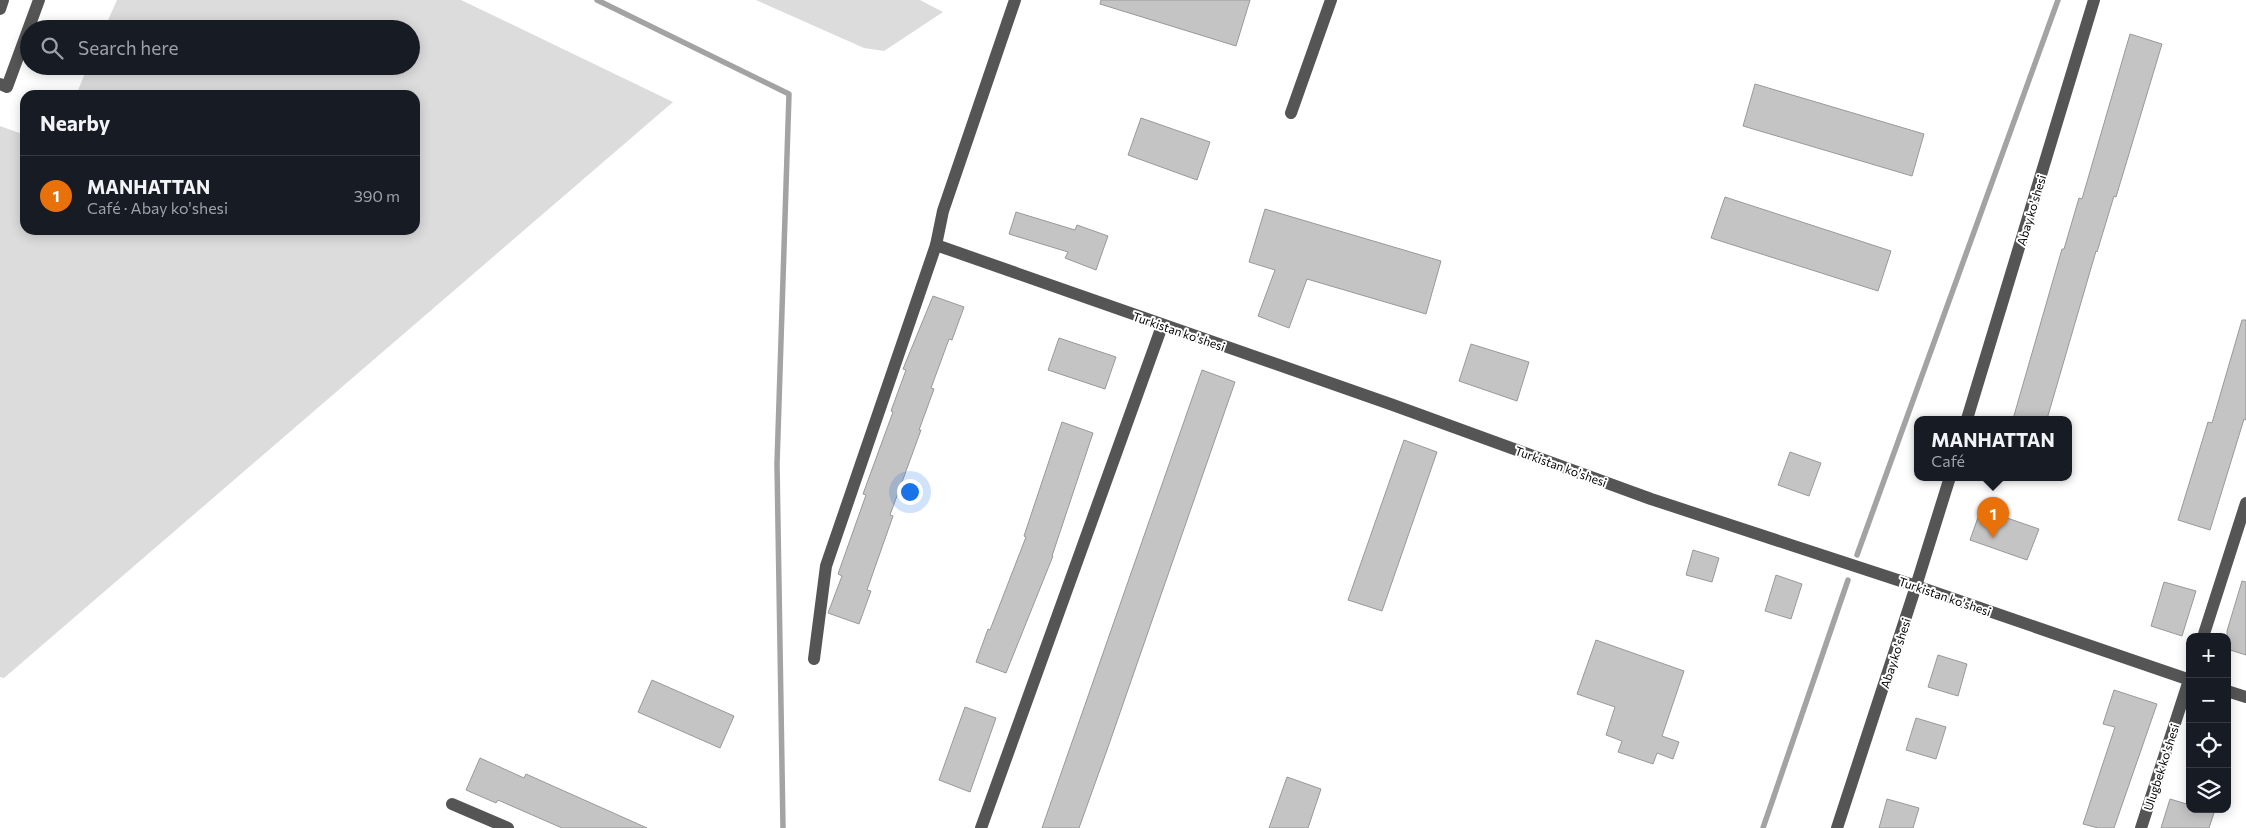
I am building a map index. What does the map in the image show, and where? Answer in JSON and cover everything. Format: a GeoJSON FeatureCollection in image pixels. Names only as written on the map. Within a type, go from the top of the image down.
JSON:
{"type":"FeatureCollection","features":[{"type":"Feature","properties":{"kind":"street"},"geometry":{"type":"LineString","coordinates":[[0,9],[3,0]]}},
{"type":"Feature","properties":{"kind":"street"},"geometry":{"type":"LineString","coordinates":[[32,20],[39,0]]}},
{"type":"Feature","properties":{"kind":"street"},"geometry":{"type":"LineString","coordinates":[[814,659],[826,566],[936,245],[942,211],[1015,0]]}},
{"type":"Feature","properties":{"kind":"street"},"geometry":{"type":"LineString","coordinates":[[1291,113],[1331,0]]}},
{"type":"Feature","properties":{"kind":"street","name":"Abay ko'shesi"},"geometry":{"type":"LineString","coordinates":[[1968,416],[2094,0]]}},
{"type":"Feature","properties":{"kind":"street"},"geometry":{"type":"LineString","coordinates":[[0,84],[7,86],[20,51]]}},
{"type":"Feature","properties":{"kind":"street","name":"Turkistan ko'shesi"},"geometry":{"type":"LineString","coordinates":[[936,245],[1162,326],[1393,405],[1651,499],[2187,678]]}},
{"type":"Feature","properties":{"kind":"street"},"geometry":{"type":"LineString","coordinates":[[981,828],[1162,326]]}},
{"type":"Feature","properties":{"kind":"street","name":"Abay ko'shesi"},"geometry":{"type":"LineString","coordinates":[[1837,828],[1949,481]]}},
{"type":"Feature","properties":{"kind":"street"},"geometry":{"type":"LineString","coordinates":[[2204,633],[2246,503]]}},
{"type":"Feature","properties":{"kind":"street","name":"Ulugbek ko'shesi"},"geometry":{"type":"LineString","coordinates":[[2141,828],[2186,691]]}},
{"type":"Feature","properties":{"kind":"street"},"geometry":{"type":"LineString","coordinates":[[2231,693],[2246,697]]}},
{"type":"Feature","properties":{"kind":"street"},"geometry":{"type":"LineString","coordinates":[[452,804],[508,828]]}},
{"type":"Feature","properties":{"kind":"shaded area"},"geometry":{"type":"Polygon","coordinates":[[[117,0],[461,0],[673,102],[4,678],[0,677],[0,126],[20,133],[20,235],[420,235],[420,90],[78,90],[84,75],[420,75],[420,20],[108,20],[117,0]]]}},
{"type":"Feature","properties":{"kind":"shaded area"},"geometry":{"type":"Polygon","coordinates":[[[756,0],[920,0],[943,12],[884,51],[864,48],[756,0]]]}},
{"type":"Feature","properties":{"kind":"building"},"geometry":{"type":"Polygon","coordinates":[[[1101,0],[1250,0],[1236,46],[1100,4],[1101,0]]]}},
{"type":"Feature","properties":{"kind":"building"},"geometry":{"type":"Polygon","coordinates":[[[2130,34],[2162,44],[2116,197],[2114,196],[2096,251],[2048,416],[2014,416],[2062,249],[2064,249],[2079,198],[2082,199],[2130,34]]]}},
{"type":"Feature","properties":{"kind":"building"},"geometry":{"type":"Polygon","coordinates":[[[1755,84],[1924,134],[1912,176],[1743,126],[1755,84]]]}},
{"type":"Feature","properties":{"kind":"building"},"geometry":{"type":"Polygon","coordinates":[[[1141,118],[1210,142],[1197,180],[1128,155],[1141,118]]]}},
{"type":"Feature","properties":{"kind":"building"},"geometry":{"type":"Polygon","coordinates":[[[1725,197],[1891,251],[1878,291],[1711,238],[1725,197]]]}},
{"type":"Feature","properties":{"kind":"building"},"geometry":{"type":"Polygon","coordinates":[[[1265,209],[1441,261],[1426,314],[1307,279],[1289,328],[1258,316],[1275,270],[1249,262],[1265,209]]]}},
{"type":"Feature","properties":{"kind":"building"},"geometry":{"type":"Polygon","coordinates":[[[1016,212],[1075,230],[1077,225],[1108,236],[1096,270],[1065,258],[1068,252],[1009,234],[1016,212]]]}},
{"type":"Feature","properties":{"kind":"building"},"geometry":{"type":"Polygon","coordinates":[[[933,296],[964,307],[952,340],[949,339],[931,388],[934,389],[890,515],[893,516],[867,590],[871,591],[859,624],[828,613],[842,576],[838,574],[866,495],[863,494],[906,370],[903,369],[933,296]]]}},
{"type":"Feature","properties":{"kind":"building"},"geometry":{"type":"Polygon","coordinates":[[[2242,320],[2246,320],[2246,420],[2244,419],[2210,530],[2178,520],[2208,422],[2212,423],[2242,320]]]}},
{"type":"Feature","properties":{"kind":"building"},"geometry":{"type":"Polygon","coordinates":[[[1059,338],[1116,357],[1105,389],[1048,370],[1059,338]]]}},
{"type":"Feature","properties":{"kind":"building"},"geometry":{"type":"Polygon","coordinates":[[[1471,344],[1529,362],[1517,401],[1459,381],[1471,344]]]}},
{"type":"Feature","properties":{"kind":"building"},"geometry":{"type":"Polygon","coordinates":[[[1202,370],[1235,382],[1107,750],[1079,828],[1042,828],[1202,370]]]}},
{"type":"Feature","properties":{"kind":"building"},"geometry":{"type":"Polygon","coordinates":[[[1062,422],[1093,433],[1053,556],[1006,673],[976,662],[1026,537],[1024,536],[1062,422]]]}},
{"type":"Feature","properties":{"kind":"building"},"geometry":{"type":"Polygon","coordinates":[[[1404,440],[1437,452],[1382,611],[1348,600],[1404,440]]]}},
{"type":"Feature","properties":{"kind":"building"},"geometry":{"type":"Polygon","coordinates":[[[1790,452],[1821,463],[1809,496],[1778,485],[1790,452]]]}},
{"type":"Feature","properties":{"kind":"building"},"geometry":{"type":"Polygon","coordinates":[[[1981,509],[2039,529],[2027,560],[1970,540],[1981,509]]]}},
{"type":"Feature","properties":{"kind":"building"},"geometry":{"type":"Polygon","coordinates":[[[1693,550],[1719,558],[1712,582],[1686,575],[1693,550]]]}},
{"type":"Feature","properties":{"kind":"building"},"geometry":{"type":"Polygon","coordinates":[[[1776,575],[1802,584],[1791,619],[1765,611],[1776,575]]]}},
{"type":"Feature","properties":{"kind":"building"},"geometry":{"type":"Polygon","coordinates":[[[2242,581],[2246,582],[2246,655],[2231,650],[2231,633],[2227,633],[2242,581]]]}},
{"type":"Feature","properties":{"kind":"building"},"geometry":{"type":"Polygon","coordinates":[[[2164,582],[2196,591],[2182,636],[2151,626],[2164,582]]]}},
{"type":"Feature","properties":{"kind":"building"},"geometry":{"type":"Polygon","coordinates":[[[1596,640],[1684,671],[1662,736],[1679,742],[1673,759],[1657,753],[1653,764],[1618,752],[1622,741],[1606,735],[1615,707],[1577,694],[1596,640]]]}},
{"type":"Feature","properties":{"kind":"building"},"geometry":{"type":"Polygon","coordinates":[[[1938,655],[1967,664],[1958,696],[1928,687],[1938,655]]]}},
{"type":"Feature","properties":{"kind":"building"},"geometry":{"type":"Polygon","coordinates":[[[652,680],[734,716],[720,748],[638,712],[652,680]]]}},
{"type":"Feature","properties":{"kind":"building"},"geometry":{"type":"Polygon","coordinates":[[[2114,690],[2157,704],[2114,828],[2098,828],[2083,824],[2115,727],[2103,724],[2114,690]]]}},
{"type":"Feature","properties":{"kind":"building"},"geometry":{"type":"Polygon","coordinates":[[[965,707],[996,718],[970,792],[939,780],[965,707]]]}},
{"type":"Feature","properties":{"kind":"building"},"geometry":{"type":"Polygon","coordinates":[[[1916,718],[1946,727],[1936,759],[1906,750],[1916,718]]]}},
{"type":"Feature","properties":{"kind":"building"},"geometry":{"type":"Polygon","coordinates":[[[480,758],[524,778],[526,774],[647,828],[562,828],[498,800],[496,803],[466,790],[480,758]]]}},
{"type":"Feature","properties":{"kind":"building"},"geometry":{"type":"Polygon","coordinates":[[[1287,777],[1321,789],[1308,828],[1269,828],[1287,777]]]}},
{"type":"Feature","properties":{"kind":"building"},"geometry":{"type":"Polygon","coordinates":[[[1887,799],[1919,808],[1913,828],[1879,828],[1887,799]]]}},
{"type":"Feature","properties":{"kind":"building"},"geometry":{"type":"Polygon","coordinates":[[[2170,799],[2186,804],[2186,813],[2214,813],[2209,828],[2161,828],[2170,799]]]}},
{"type":"Feature","properties":{"kind":"waterway"},"geometry":{"type":"LineString","coordinates":[[597,0],[789,94],[777,464],[783,828]]}},
{"type":"Feature","properties":{"kind":"waterway"},"geometry":{"type":"LineString","coordinates":[[1857,555],[2058,0]]}},
{"type":"Feature","properties":{"kind":"waterway"},"geometry":{"type":"LineString","coordinates":[[1763,828],[1848,580]]}},
{"type":"Feature","properties":{"kind":"place","name":"MANHATTAN"},"geometry":{"type":"Point","coordinates":[1993,538]}}]}
